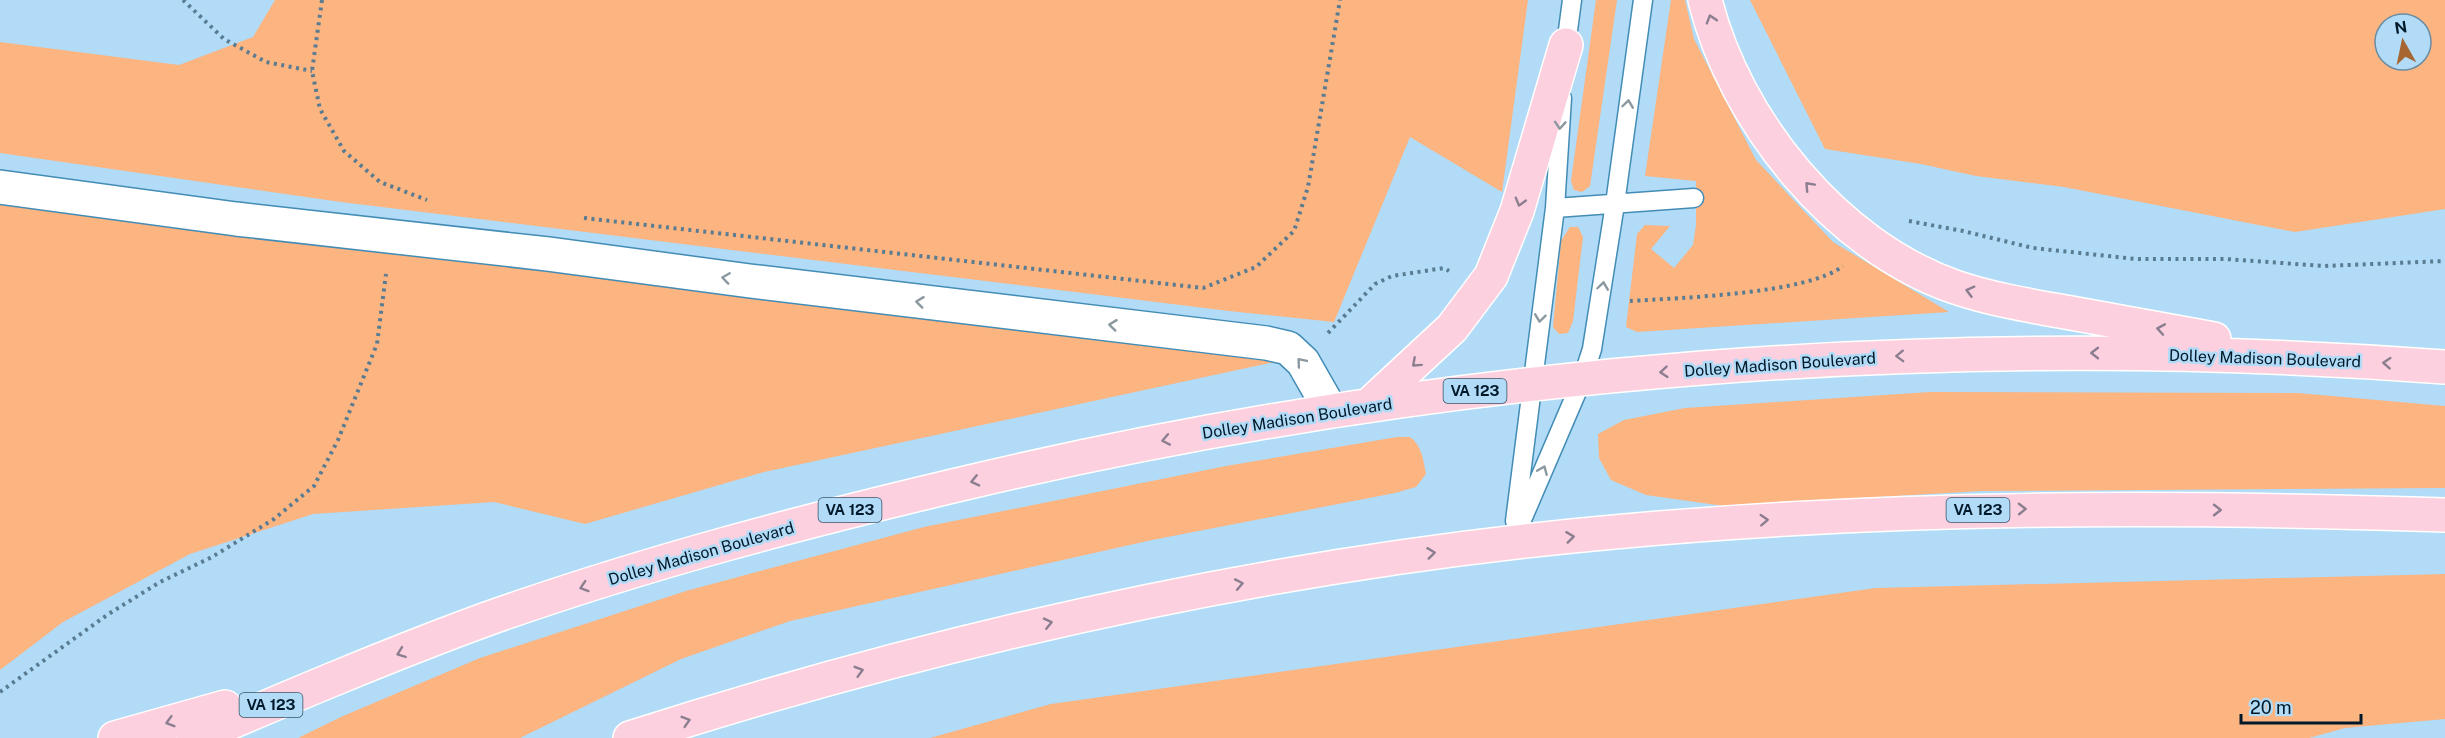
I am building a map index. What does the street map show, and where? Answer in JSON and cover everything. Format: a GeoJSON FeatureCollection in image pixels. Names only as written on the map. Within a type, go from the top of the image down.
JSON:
{"type":"FeatureCollection","features":[{"type":"Feature","properties":{"kind":"main road"},"geometry":{"type":"LineString","coordinates":[[1705,0],[1725,60],[1742,94],[1768,135],[1823,201],[1868,240],[1893,257],[1955,287],[1993,297],[2322,359]]}},
{"type":"Feature","properties":{"kind":"main road"},"geometry":{"type":"LineString","coordinates":[[1368,406],[1445,336],[1465,313],[1491,276],[1517,212],[1566,45]]}},
{"type":"Feature","properties":{"kind":"main road","name":"Dolley Madison Boulevard"},"geometry":{"type":"LineString","coordinates":[[194,738],[348,673],[481,621],[691,554],[822,518],[1042,465],[1332,411],[1454,393],[1582,380],[1813,360],[1979,353],[2117,353],[2322,359],[2445,367]]}},
{"type":"Feature","properties":{"kind":"main road","name":"VA 123"},"geometry":{"type":"LineString","coordinates":[[630,738],[883,664],[1074,617],[1329,568],[1512,543],[1701,524],[1921,512],[2133,509],[2445,515]]}},
{"type":"Feature","properties":{"kind":"main road"},"geometry":{"type":"LineString","coordinates":[[115,738],[348,673]]}},
{"type":"Feature","properties":{"kind":"street"},"geometry":{"type":"LineString","coordinates":[[0,187],[236,219],[548,254],[750,281],[1266,343],[1288,348],[1303,362],[1332,411]]}},
{"type":"Feature","properties":{"kind":"lane"},"geometry":{"type":"LineString","coordinates":[[1512,543],[1555,208],[1566,45],[1572,0]]}},
{"type":"Feature","properties":{"kind":"lane"},"geometry":{"type":"LineString","coordinates":[[1512,543],[1582,380],[1596,330],[1643,0]]}},
{"type":"Feature","properties":{"kind":"lane"},"geometry":{"type":"LineString","coordinates":[[1555,208],[1694,198]]}},
{"type":"Feature","properties":{"kind":"path"},"geometry":{"type":"LineString","coordinates":[[183,0],[224,39],[258,58],[266,62],[312,71]]}},
{"type":"Feature","properties":{"kind":"path"},"geometry":{"type":"LineString","coordinates":[[322,0],[312,71],[320,109],[344,152],[380,182],[426,200],[438,202]]}},
{"type":"Feature","properties":{"kind":"path"},"geometry":{"type":"LineString","coordinates":[[579,218],[1203,288],[1256,267],[1294,231],[1308,187],[1340,0]]}},
{"type":"Feature","properties":{"kind":"path"},"geometry":{"type":"LineString","coordinates":[[0,692],[107,615],[160,582],[212,556],[273,519],[314,486],[338,440],[377,344],[391,236]]}},
{"type":"Feature","properties":{"kind":"shaded area"},"geometry":{"type":"Polygon","coordinates":[[[275,0],[1528,0],[1502,192],[1410,137],[1334,322],[341,202],[0,153],[0,42],[179,65],[253,37],[275,0]]]}},
{"type":"Feature","properties":{"kind":"shaded area"},"geometry":{"type":"Polygon","coordinates":[[[1596,0],[1617,0],[1590,186],[1582,192],[1574,190],[1571,181],[1596,0]]]}},
{"type":"Feature","properties":{"kind":"shaded area"},"geometry":{"type":"Polygon","coordinates":[[[1671,0],[1685,0],[1694,39],[1756,160],[1833,242],[1949,312],[1637,332],[1626,327],[1637,234],[1645,225],[1670,226],[1651,249],[1674,268],[1693,245],[1696,225],[1696,181],[1645,176],[1671,0]]]}},
{"type":"Feature","properties":{"kind":"shaded area"},"geometry":{"type":"Polygon","coordinates":[[[1750,0],[2445,0],[2445,209],[2295,232],[2064,187],[1976,176],[1921,164],[1825,149],[1750,0]]]}},
{"type":"Feature","properties":{"kind":"shaded area"},"geometry":{"type":"Polygon","coordinates":[[[0,196],[1284,360],[764,472],[585,524],[494,502],[313,514],[190,554],[63,622],[0,670],[0,196]]]}},
{"type":"Feature","properties":{"kind":"shaded area"},"geometry":{"type":"Polygon","coordinates":[[[1570,227],[1578,227],[1583,237],[1573,321],[1568,333],[1559,334],[1553,327],[1561,241],[1570,227]]]}},
{"type":"Feature","properties":{"kind":"shaded area"},"geometry":{"type":"Polygon","coordinates":[[[1930,392],[2298,393],[2445,406],[2445,488],[1981,491],[1724,506],[1646,495],[1611,480],[1599,458],[1598,434],[1624,420],[1685,408],[1930,392]]]}},
{"type":"Feature","properties":{"kind":"shaded area"},"geometry":{"type":"Polygon","coordinates":[[[1397,437],[1410,437],[1417,444],[1421,453],[1426,474],[1416,487],[1152,540],[790,621],[681,659],[520,738],[298,738],[343,716],[480,658],[686,591],[924,527],[1226,466],[1397,437]]]}},
{"type":"Feature","properties":{"kind":"shaded area"},"geometry":{"type":"Polygon","coordinates":[[[2445,574],[2445,719],[2345,728],[2309,738],[930,738],[1051,704],[1876,588],[2445,574]]]}}]}
